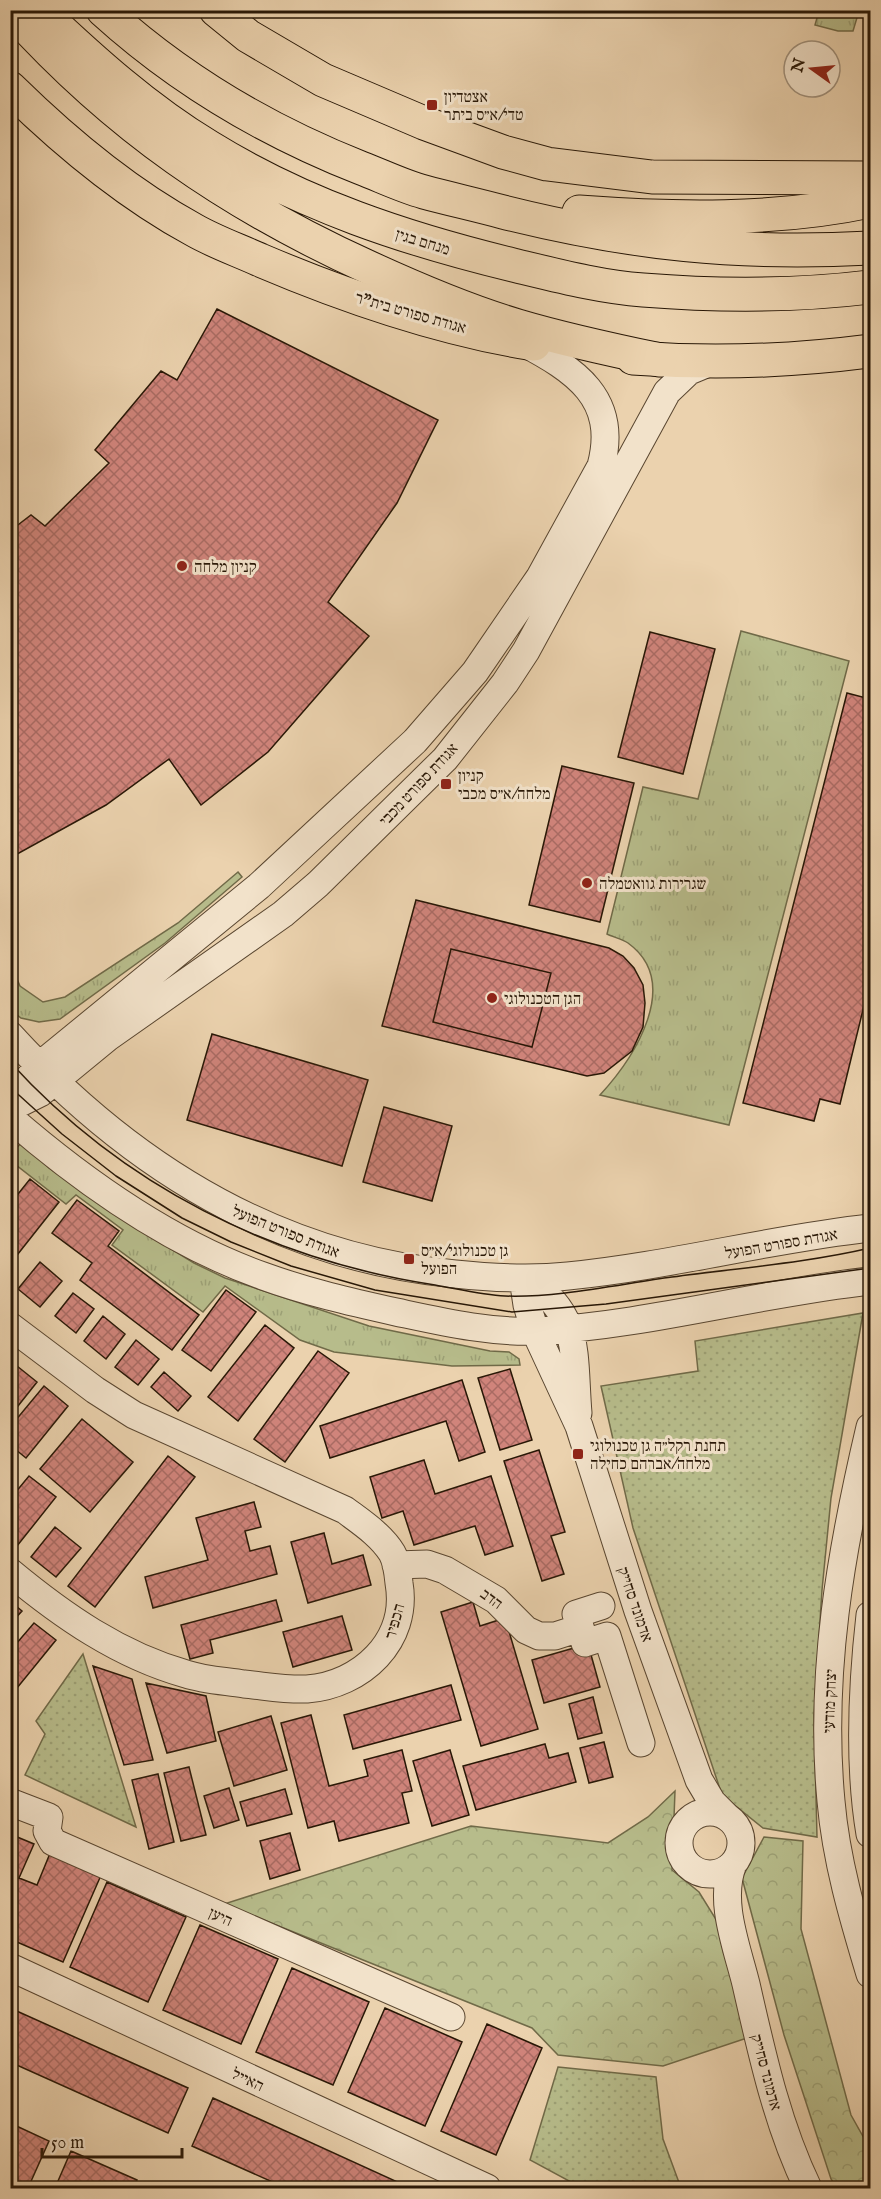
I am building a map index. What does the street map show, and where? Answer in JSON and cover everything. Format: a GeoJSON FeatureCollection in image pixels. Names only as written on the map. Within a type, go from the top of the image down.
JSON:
{"type":"FeatureCollection","features":[{"type":"Feature","properties":{"kind":"main road"},"geometry":{"type":"LineString","coordinates":[[11,10],[56,59],[128,123],[229,195],[302,235],[458,306],[518,326],[660,360]]}},
{"type":"Feature","properties":{"kind":"main road","name":"מנחם בגין"},"geometry":{"type":"LineString","coordinates":[[39,10],[115,80],[157,113],[208,147],[288,191],[410,238],[548,273],[641,290],[741,294],[870,287]]}},
{"type":"Feature","properties":{"kind":"main road"},"geometry":{"type":"LineString","coordinates":[[104,10],[156,55],[247,114],[328,156],[408,186],[557,225],[649,242],[743,250],[870,248]]}},
{"type":"Feature","properties":{"kind":"main road"},"geometry":{"type":"LineString","coordinates":[[216,10],[257,41],[323,80],[455,135],[547,164],[652,177],[870,178]]}},
{"type":"Feature","properties":{"kind":"main road","name":"אגודת ספורט בית\"ר"},"geometry":{"type":"LineString","coordinates":[[10,88],[26,114],[131,190],[195,231],[285,271],[366,300],[522,342],[660,360],[712,361],[870,351]]}},
{"type":"Feature","properties":{"kind":"main road"},"geometry":{"type":"LineString","coordinates":[[408,186],[556,210],[615,214],[790,213],[870,201]]}},
{"type":"Feature","properties":{"kind":"street","name":"אגודת ספורט מכבי"},"geometry":{"type":"LineString","coordinates":[[10,1100],[46,1073],[258,886],[415,741],[475,672],[540,577],[601,466],[605,451],[605,429],[601,411],[585,383],[568,368],[522,342]]}},
{"type":"Feature","properties":{"kind":"street","name":"אגודת ספורט מכבי"},"geometry":{"type":"LineString","coordinates":[[10,1108],[40,1093],[46,1073],[107,1038],[299,902],[350,855],[445,759],[505,683],[526,651],[667,392],[689,371],[712,361]]}},
{"type":"Feature","properties":{"kind":"street","name":"אגודת ספורט הפועל"},"geometry":{"type":"LineString","coordinates":[[10,1035],[46,1073],[137,1150],[192,1188],[266,1226],[345,1255],[387,1265],[439,1272],[523,1278],[603,1272],[870,1228]]}},
{"type":"Feature","properties":{"kind":"street"},"geometry":{"type":"LineString","coordinates":[[10,1118],[48,1149],[143,1217],[230,1263],[292,1286],[349,1302],[464,1326],[535,1331],[570,1328],[870,1281]]}},
{"type":"Feature","properties":{"kind":"street","name":"אדמונד סחייק"},"geometry":{"type":"LineString","coordinates":[[523,1278],[556,1304],[570,1328],[579,1426]]}},
{"type":"Feature","properties":{"kind":"street","name":"אדמונד סחייק"},"geometry":{"type":"LineString","coordinates":[[523,1278],[525,1299],[535,1331],[579,1426],[638,1611],[699,1780],[710,1798],[727,1817]]}},
{"type":"Feature","properties":{"kind":"street","name":"הכפיר"},"geometry":{"type":"LineString","coordinates":[[10,1326],[95,1390],[134,1415],[345,1510],[384,1543],[393,1554],[401,1593],[399,1611],[385,1649],[354,1677],[332,1686],[306,1689],[279,1688],[187,1675],[116,1647],[80,1626],[10,1572]]}},
{"type":"Feature","properties":{"kind":"street","name":"יצחק מודעי"},"geometry":{"type":"LineString","coordinates":[[870,1427],[841,1557],[829,1682],[828,1748],[831,1803],[842,1872],[870,1974]]}},
{"type":"Feature","properties":{"kind":"street","name":"הדב"},"geometry":{"type":"LineString","coordinates":[[396,1565],[428,1564],[444,1570],[496,1600],[526,1630],[539,1636],[555,1636],[580,1628]]}},
{"type":"Feature","properties":{"kind":"street"},"geometry":{"type":"LineString","coordinates":[[601,1606],[576,1614],[580,1628],[585,1643],[607,1636],[641,1743]]}},
{"type":"Feature","properties":{"kind":"street"},"geometry":{"type":"LineString","coordinates":[[870,1615],[864,1687],[864,1745],[865,1794],[870,1834]]}},
{"type":"Feature","properties":{"kind":"street","name":"אדמונד סחייק"},"geometry":{"type":"LineString","coordinates":[[688,1822],[697,1803],[699,1780]]}},
{"type":"Feature","properties":{"kind":"street","name":"היען"},"geometry":{"type":"LineString","coordinates":[[10,1802],[50,1817],[47,1831],[53,1842],[451,2017]]}},
{"type":"Feature","properties":{"kind":"street"},"geometry":{"type":"LineString","coordinates":[[704,1813],[718,1813],[727,1817],[736,1827],[741,1841],[738,1856],[733,1864],[717,1873],[698,1871],[686,1862],[680,1850],[681,1835],[688,1822],[704,1813]]}},
{"type":"Feature","properties":{"kind":"street","name":"אדמונד סחייק"},"geometry":{"type":"LineString","coordinates":[[733,1864],[727,1890],[730,1916],[771,2092],[784,2132],[808,2188]]}},
{"type":"Feature","properties":{"kind":"street","name":"אדמונד סחייק"},"geometry":{"type":"LineString","coordinates":[[698,1871],[718,1892],[730,1916]]}},
{"type":"Feature","properties":{"kind":"street","name":"האייל"},"geometry":{"type":"LineString","coordinates":[[10,1967],[487,2188]]}},
{"type":"Feature","properties":{"kind":"green space"},"geometry":{"type":"Polygon","coordinates":[[[819,10],[859,11],[853,31],[838,31],[815,25],[819,10]]]}},
{"type":"Feature","properties":{"kind":"green space"},"geometry":{"type":"Polygon","coordinates":[[[741,631],[849,661],[729,1125],[600,1095],[638,1041],[647,1020],[652,999],[652,978],[644,959],[628,943],[607,934],[643,787],[698,799],[741,631]]]}},
{"type":"Feature","properties":{"kind":"green space"},"geometry":{"type":"Polygon","coordinates":[[[238,872],[242,877],[165,943],[60,1019],[39,1022],[21,1018],[11,1010],[11,965],[20,986],[43,1002],[65,997],[178,923],[238,872]]]}},
{"type":"Feature","properties":{"kind":"green space"},"geometry":{"type":"Polygon","coordinates":[[[22,1143],[49,1168],[129,1223],[194,1263],[225,1278],[369,1326],[490,1351],[509,1352],[519,1359],[520,1365],[452,1366],[334,1352],[300,1340],[225,1286],[203,1312],[112,1245],[123,1230],[76,1195],[66,1204],[11,1161],[10,1153],[22,1143]]]}},
{"type":"Feature","properties":{"kind":"green space"},"geometry":{"type":"Polygon","coordinates":[[[863,1313],[831,1498],[822,1590],[814,1715],[817,1837],[763,1828],[722,1795],[633,1528],[601,1386],[698,1371],[695,1341],[863,1313]]]}},
{"type":"Feature","properties":{"kind":"green space"},"geometry":{"type":"Polygon","coordinates":[[[83,1654],[136,1827],[25,1775],[45,1734],[36,1721],[83,1654]]]}},
{"type":"Feature","properties":{"kind":"green space"},"geometry":{"type":"Polygon","coordinates":[[[675,1791],[672,1870],[699,1892],[717,1921],[747,2038],[663,2066],[558,2055],[532,2028],[224,1904],[471,1826],[608,1843],[648,1817],[675,1791]]]}},
{"type":"Feature","properties":{"kind":"green space"},"geometry":{"type":"Polygon","coordinates":[[[764,1837],[803,1841],[801,1929],[851,2115],[870,2149],[870,2188],[837,2188],[831,2179],[784,2035],[742,1878],[764,1837]]]}},
{"type":"Feature","properties":{"kind":"green space"},"geometry":{"type":"Polygon","coordinates":[[[558,2067],[656,2077],[663,2139],[681,2188],[582,2188],[530,2160],[558,2067]]]}},
{"type":"Feature","properties":{"kind":"building","name":"קניון מלחה"},"geometry":{"type":"Polygon","coordinates":[[[217,309],[438,420],[397,503],[328,602],[369,636],[268,752],[201,805],[169,759],[106,805],[10,858],[10,531],[31,515],[45,526],[109,463],[95,450],[161,371],[177,380],[217,309]]]}},
{"type":"Feature","properties":{"kind":"building"},"geometry":{"type":"Polygon","coordinates":[[[650,632],[715,649],[683,774],[618,757],[650,632]]]}},
{"type":"Feature","properties":{"kind":"building"},"geometry":{"type":"Polygon","coordinates":[[[847,693],[870,699],[870,981],[840,1104],[820,1099],[814,1121],[743,1103],[847,693]]]}},
{"type":"Feature","properties":{"kind":"building"},"geometry":{"type":"Polygon","coordinates":[[[562,766],[634,783],[600,922],[529,905],[562,766]]]}},
{"type":"Feature","properties":{"kind":"building"},"geometry":{"type":"Polygon","coordinates":[[[416,900],[609,948],[623,956],[634,968],[643,985],[645,1003],[643,1027],[632,1051],[604,1073],[587,1076],[382,1026],[416,900]]]}},
{"type":"Feature","properties":{"kind":"building","name":"הגן הטכנולוגי"},"geometry":{"type":"Polygon","coordinates":[[[451,949],[551,973],[532,1047],[433,1022],[451,949]]]}},
{"type":"Feature","properties":{"kind":"building"},"geometry":{"type":"Polygon","coordinates":[[[212,1034],[368,1080],[342,1166],[187,1120],[212,1034]]]}},
{"type":"Feature","properties":{"kind":"building"},"geometry":{"type":"Polygon","coordinates":[[[384,1107],[452,1126],[432,1201],[363,1182],[384,1107]]]}},
{"type":"Feature","properties":{"kind":"building"},"geometry":{"type":"Polygon","coordinates":[[[30,1179],[59,1202],[10,1264],[10,1204],[30,1179]]]}},
{"type":"Feature","properties":{"kind":"building"},"geometry":{"type":"Polygon","coordinates":[[[77,1200],[119,1231],[108,1246],[199,1315],[172,1350],[80,1280],[92,1263],[52,1233],[77,1200]]]}},
{"type":"Feature","properties":{"kind":"building"},"geometry":{"type":"Polygon","coordinates":[[[40,1262],[62,1281],[40,1307],[18,1289],[40,1262]]]}},
{"type":"Feature","properties":{"kind":"building"},"geometry":{"type":"Polygon","coordinates":[[[226,1290],[256,1312],[211,1371],[182,1350],[226,1290]]]}},
{"type":"Feature","properties":{"kind":"building"},"geometry":{"type":"Polygon","coordinates":[[[73,1293],[94,1309],[76,1333],[55,1316],[73,1293]]]}},
{"type":"Feature","properties":{"kind":"building"},"geometry":{"type":"Polygon","coordinates":[[[103,1316],[125,1334],[106,1359],[84,1341],[103,1316]]]}},
{"type":"Feature","properties":{"kind":"building"},"geometry":{"type":"Polygon","coordinates":[[[265,1325],[294,1348],[238,1421],[208,1397],[265,1325]]]}},
{"type":"Feature","properties":{"kind":"building"},"geometry":{"type":"Polygon","coordinates":[[[136,1340],[159,1359],[138,1385],[115,1367],[136,1340]]]}},
{"type":"Feature","properties":{"kind":"building"},"geometry":{"type":"Polygon","coordinates":[[[318,1351],[349,1373],[285,1462],[254,1439],[318,1351]]]}},
{"type":"Feature","properties":{"kind":"building"},"geometry":{"type":"Polygon","coordinates":[[[12,1362],[37,1382],[10,1416],[10,1364],[12,1362]]]}},
{"type":"Feature","properties":{"kind":"building"},"geometry":{"type":"Polygon","coordinates":[[[510,1369],[532,1440],[500,1450],[478,1378],[510,1369]]]}},
{"type":"Feature","properties":{"kind":"building"},"geometry":{"type":"Polygon","coordinates":[[[164,1372],[191,1396],[178,1411],[151,1387],[164,1372]]]}},
{"type":"Feature","properties":{"kind":"building"},"geometry":{"type":"Polygon","coordinates":[[[462,1380],[485,1452],[459,1461],[446,1421],[330,1458],[320,1426],[462,1380]]]}},
{"type":"Feature","properties":{"kind":"building"},"geometry":{"type":"Polygon","coordinates":[[[44,1386],[68,1406],[26,1458],[10,1445],[10,1427],[44,1386]]]}},
{"type":"Feature","properties":{"kind":"building"},"geometry":{"type":"Polygon","coordinates":[[[82,1419],[133,1462],[90,1512],[40,1469],[82,1419]]]}},
{"type":"Feature","properties":{"kind":"building"},"geometry":{"type":"Polygon","coordinates":[[[539,1450],[565,1532],[551,1536],[564,1574],[542,1581],[504,1461],[539,1450]]]}},
{"type":"Feature","properties":{"kind":"building"},"geometry":{"type":"Polygon","coordinates":[[[168,1456],[195,1477],[95,1607],[68,1586],[168,1456]]]}},
{"type":"Feature","properties":{"kind":"building"},"geometry":{"type":"Polygon","coordinates":[[[424,1460],[435,1494],[491,1476],[513,1546],[485,1555],[475,1526],[414,1545],[403,1511],[382,1518],[370,1477],[424,1460]]]}},
{"type":"Feature","properties":{"kind":"building"},"geometry":{"type":"Polygon","coordinates":[[[29,1476],[56,1497],[17,1546],[10,1541],[10,1499],[29,1476]]]}},
{"type":"Feature","properties":{"kind":"building"},"geometry":{"type":"Polygon","coordinates":[[[254,1502],[261,1527],[245,1531],[250,1551],[270,1546],[277,1574],[153,1608],[145,1577],[208,1560],[196,1518],[254,1502]]]}},
{"type":"Feature","properties":{"kind":"building"},"geometry":{"type":"Polygon","coordinates":[[[55,1527],[81,1548],[56,1577],[31,1557],[55,1527]]]}},
{"type":"Feature","properties":{"kind":"building"},"geometry":{"type":"Polygon","coordinates":[[[324,1533],[332,1564],[363,1555],[371,1585],[308,1603],[291,1542],[324,1533]]]}},
{"type":"Feature","properties":{"kind":"building"},"geometry":{"type":"Polygon","coordinates":[[[276,1600],[282,1621],[210,1640],[213,1653],[190,1659],[181,1625],[276,1600]]]}},
{"type":"Feature","properties":{"kind":"building"},"geometry":{"type":"Polygon","coordinates":[[[10,1601],[22,1611],[10,1624],[10,1601]]]}},
{"type":"Feature","properties":{"kind":"building"},"geometry":{"type":"Polygon","coordinates":[[[473,1602],[480,1626],[505,1618],[538,1729],[481,1746],[441,1612],[473,1602]]]}},
{"type":"Feature","properties":{"kind":"building"},"geometry":{"type":"Polygon","coordinates":[[[342,1616],[352,1650],[293,1667],[283,1632],[342,1616]]]}},
{"type":"Feature","properties":{"kind":"building"},"geometry":{"type":"Polygon","coordinates":[[[34,1623],[56,1640],[13,1693],[10,1690],[10,1651],[34,1623]]]}},
{"type":"Feature","properties":{"kind":"building"},"geometry":{"type":"Polygon","coordinates":[[[588,1644],[600,1687],[544,1703],[532,1660],[588,1644]]]}},
{"type":"Feature","properties":{"kind":"building"},"geometry":{"type":"Polygon","coordinates":[[[93,1666],[132,1679],[153,1760],[124,1765],[93,1666]]]}},
{"type":"Feature","properties":{"kind":"building"},"geometry":{"type":"Polygon","coordinates":[[[146,1683],[206,1696],[216,1741],[167,1753],[146,1683]]]}},
{"type":"Feature","properties":{"kind":"building"},"geometry":{"type":"Polygon","coordinates":[[[451,1685],[461,1720],[353,1749],[344,1715],[451,1685]]]}},
{"type":"Feature","properties":{"kind":"building"},"geometry":{"type":"Polygon","coordinates":[[[593,1697],[602,1733],[578,1739],[569,1704],[593,1697]]]}},
{"type":"Feature","properties":{"kind":"building"},"geometry":{"type":"Polygon","coordinates":[[[311,1715],[329,1786],[368,1776],[364,1760],[402,1750],[412,1791],[402,1793],[409,1823],[339,1841],[334,1821],[308,1828],[281,1723],[311,1715]]]}},
{"type":"Feature","properties":{"kind":"building"},"geometry":{"type":"Polygon","coordinates":[[[271,1716],[287,1770],[234,1786],[218,1732],[271,1716]]]}},
{"type":"Feature","properties":{"kind":"building"},"geometry":{"type":"Polygon","coordinates":[[[604,1742],[613,1777],[589,1783],[580,1748],[604,1742]]]}},
{"type":"Feature","properties":{"kind":"building"},"geometry":{"type":"Polygon","coordinates":[[[545,1744],[549,1758],[568,1753],[576,1782],[476,1810],[463,1766],[545,1744]]]}},
{"type":"Feature","properties":{"kind":"building"},"geometry":{"type":"Polygon","coordinates":[[[450,1750],[469,1815],[432,1826],[413,1761],[450,1750]]]}},
{"type":"Feature","properties":{"kind":"building"},"geometry":{"type":"Polygon","coordinates":[[[189,1767],[206,1835],[181,1841],[164,1773],[189,1767]]]}},
{"type":"Feature","properties":{"kind":"building"},"geometry":{"type":"Polygon","coordinates":[[[158,1774],[174,1842],[149,1849],[132,1780],[158,1774]]]}},
{"type":"Feature","properties":{"kind":"building"},"geometry":{"type":"Polygon","coordinates":[[[229,1788],[239,1820],[214,1828],[204,1796],[229,1788]]]}},
{"type":"Feature","properties":{"kind":"building"},"geometry":{"type":"Polygon","coordinates":[[[285,1789],[292,1814],[247,1826],[240,1802],[285,1789]]]}},
{"type":"Feature","properties":{"kind":"building"},"geometry":{"type":"Polygon","coordinates":[[[290,1833],[300,1870],[270,1879],[260,1841],[290,1833]]]}},
{"type":"Feature","properties":{"kind":"building"},"geometry":{"type":"Polygon","coordinates":[[[10,1834],[34,1844],[19,1878],[37,1885],[51,1851],[102,1873],[63,1962],[10,1939],[10,1834]]]}},
{"type":"Feature","properties":{"kind":"building"},"geometry":{"type":"Polygon","coordinates":[[[107,1882],[186,1917],[148,2002],[70,1967],[107,1882]]]}},
{"type":"Feature","properties":{"kind":"building"},"geometry":{"type":"Polygon","coordinates":[[[200,1925],[278,1959],[241,2044],[163,2010],[200,1925]]]}},
{"type":"Feature","properties":{"kind":"building"},"geometry":{"type":"Polygon","coordinates":[[[292,1968],[369,2002],[333,2085],[256,2052],[292,1968]]]}},
{"type":"Feature","properties":{"kind":"building"},"geometry":{"type":"Polygon","coordinates":[[[10,2008],[188,2088],[168,2133],[10,2062],[10,2008]]]}},
{"type":"Feature","properties":{"kind":"building"},"geometry":{"type":"Polygon","coordinates":[[[385,2008],[462,2042],[425,2126],[348,2092],[385,2008]]]}},
{"type":"Feature","properties":{"kind":"building"},"geometry":{"type":"Polygon","coordinates":[[[487,2024],[542,2048],[496,2155],[441,2131],[487,2024]]]}},
{"type":"Feature","properties":{"kind":"building"},"geometry":{"type":"Polygon","coordinates":[[[213,2098],[402,2184],[400,2188],[286,2188],[192,2146],[213,2098]]]}},
{"type":"Feature","properties":{"kind":"building"},"geometry":{"type":"Polygon","coordinates":[[[10,2123],[49,2141],[28,2188],[10,2188],[10,2123]]]}},
{"type":"Feature","properties":{"kind":"building"},"geometry":{"type":"Polygon","coordinates":[[[71,2151],[137,2180],[134,2188],[55,2188],[71,2151]]]}},
{"type":"Feature","properties":{"kind":"tram line"},"geometry":{"type":"LineString","coordinates":[[10,1062],[54,1106],[101,1146],[151,1180],[203,1211],[258,1236],[315,1257],[374,1273],[479,1293],[505,1296],[545,1295],[796,1261],[870,1248]]}},
{"type":"Feature","properties":{"kind":"tram line"},"geometry":{"type":"LineString","coordinates":[[10,1087],[62,1134],[116,1176],[182,1218],[231,1242],[291,1266],[375,1290],[512,1312],[606,1304],[870,1268]]}},
{"type":"Feature","properties":{"kind":"place","name":"אצטדיון טדי/א״ס ביתר"},"geometry":{"type":"Point","coordinates":[432,105]}},
{"type":"Feature","properties":{"kind":"place","name":"קניון מלחה"},"geometry":{"type":"Point","coordinates":[182,566]}},
{"type":"Feature","properties":{"kind":"place","name":"קניון מלחה/א״ס מכבי"},"geometry":{"type":"Point","coordinates":[446,784]}},
{"type":"Feature","properties":{"kind":"place","name":"שגרירות גוואטמלה"},"geometry":{"type":"Point","coordinates":[587,883]}},
{"type":"Feature","properties":{"kind":"place","name":"הגן הטכנולוגי"},"geometry":{"type":"Point","coordinates":[492,998]}},
{"type":"Feature","properties":{"kind":"place","name":"גן טכנולוגי/א״ס הפועל"},"geometry":{"type":"Point","coordinates":[409,1259]}},
{"type":"Feature","properties":{"kind":"place","name":"תחנת רקל״ה גן טכנולוגי מלחה/אברהם כחילה"},"geometry":{"type":"Point","coordinates":[578,1454]}}]}
